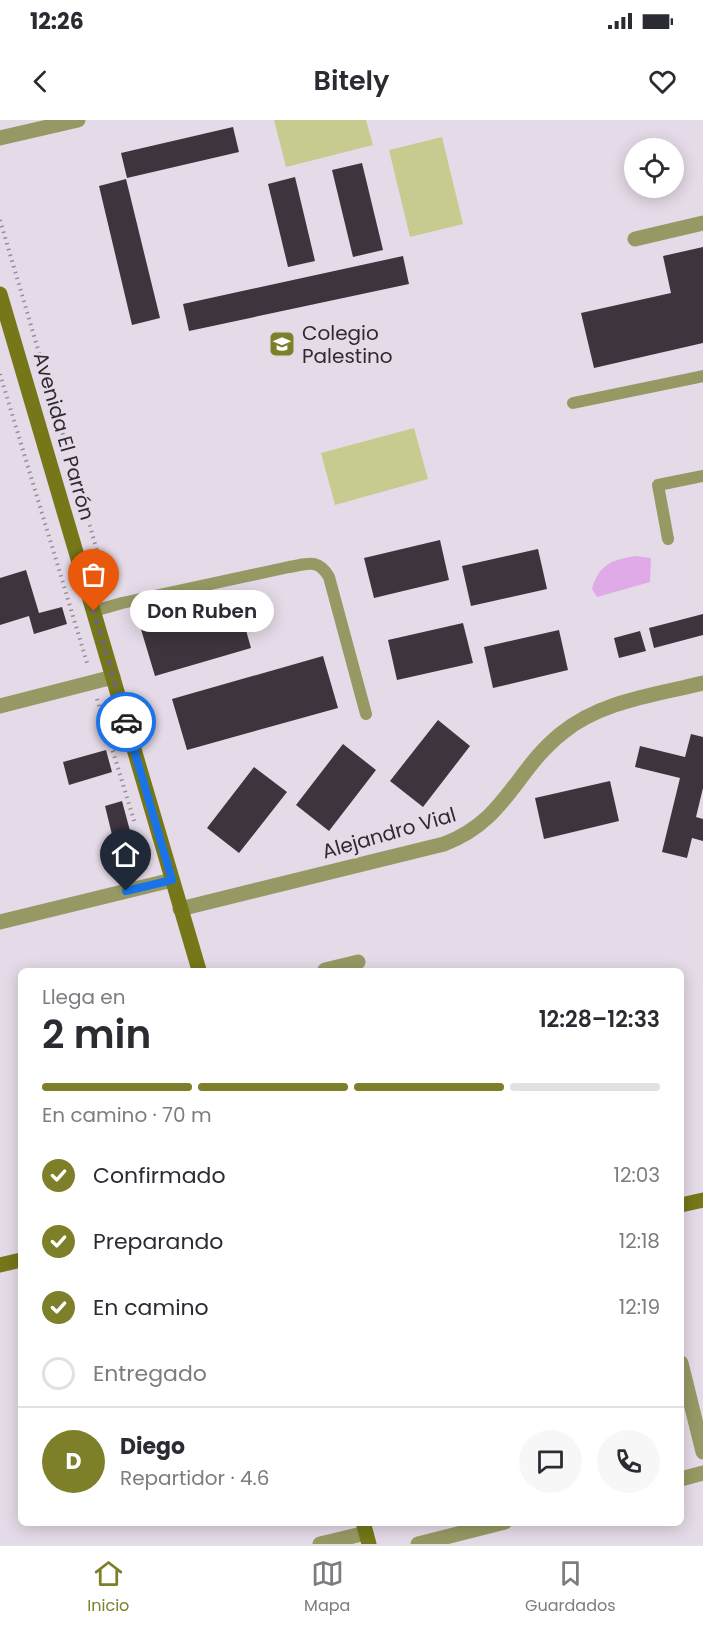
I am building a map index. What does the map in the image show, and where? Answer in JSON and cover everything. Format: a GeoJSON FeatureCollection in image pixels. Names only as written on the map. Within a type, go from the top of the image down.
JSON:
{"type":"FeatureCollection","features":[{"type":"Feature","properties":{"kind":"main road","name":"Avenida El Parrón"},"geometry":{"type":"LineString","coordinates":[[0,294],[198,968]]}},
{"type":"Feature","properties":{"kind":"main road"},"geometry":{"type":"LineString","coordinates":[[684,1204],[703,1200]]}},
{"type":"Feature","properties":{"kind":"main road"},"geometry":{"type":"LineString","coordinates":[[0,1265],[18,1261]]}},
{"type":"Feature","properties":{"kind":"street"},"geometry":{"type":"LineString","coordinates":[[0,138],[78,120]]}},
{"type":"Feature","properties":{"kind":"street"},"geometry":{"type":"LineString","coordinates":[[635,239],[703,223]]}},
{"type":"Feature","properties":{"kind":"street"},"geometry":{"type":"LineString","coordinates":[[0,706],[113,677]]}},
{"type":"Feature","properties":{"kind":"street","name":"Alejandro Vial"},"geometry":{"type":"LineString","coordinates":[[180,909],[444,844],[459,838],[486,821],[548,746],[577,722],[605,707],[703,683]]}},
{"type":"Feature","properties":{"kind":"street"},"geometry":{"type":"LineString","coordinates":[[0,922],[172,880]]}},
{"type":"Feature","properties":{"kind":"street"},"geometry":{"type":"LineString","coordinates":[[333,968],[358,962]]}},
{"type":"Feature","properties":{"kind":"street"},"geometry":{"type":"LineString","coordinates":[[684,1375],[703,1452]]}},
{"type":"Feature","properties":{"kind":"street"},"geometry":{"type":"LineString","coordinates":[[684,1478],[703,1473]]}},
{"type":"Feature","properties":{"kind":"street"},"geometry":{"type":"LineString","coordinates":[[418,1544],[489,1526]]}},
{"type":"Feature","properties":{"kind":"street"},"geometry":{"type":"LineString","coordinates":[[320,1544],[366,1533]]}},
{"type":"Feature","properties":{"kind":"lane"},"geometry":{"type":"LineString","coordinates":[[573,403],[703,376]]}},
{"type":"Feature","properties":{"kind":"lane"},"geometry":{"type":"LineString","coordinates":[[668,539],[657,485],[703,476]]}},
{"type":"Feature","properties":{"kind":"lane"},"geometry":{"type":"LineString","coordinates":[[94,611],[289,567],[319,564],[329,577],[366,714]]}},
{"type":"Feature","properties":{"kind":"green space"},"geometry":{"type":"Polygon","coordinates":[[[274,120],[366,120],[373,145],[286,167],[274,120]]]}},
{"type":"Feature","properties":{"kind":"green space"},"geometry":{"type":"Polygon","coordinates":[[[442,137],[463,224],[410,237],[389,150],[442,137]]]}},
{"type":"Feature","properties":{"kind":"green space"},"geometry":{"type":"Polygon","coordinates":[[[414,428],[428,479],[335,505],[321,453],[414,428]]]}},
{"type":"Feature","properties":{"kind":"shaded area"},"geometry":{"type":"Polygon","coordinates":[[[635,556],[651,558],[650,582],[597,597],[592,589],[598,574],[613,562],[635,556]]]}},
{"type":"Feature","properties":{"kind":"building"},"geometry":{"type":"Polygon","coordinates":[[[233,127],[239,152],[127,178],[121,153],[233,127]]]}},
{"type":"Feature","properties":{"kind":"building"},"geometry":{"type":"Polygon","coordinates":[[[362,163],[383,250],[353,257],[332,170],[362,163]]]}},
{"type":"Feature","properties":{"kind":"building"},"geometry":{"type":"Polygon","coordinates":[[[295,177],[315,261],[288,267],[268,184],[295,177]]]}},
{"type":"Feature","properties":{"kind":"building"},"geometry":{"type":"Polygon","coordinates":[[[126,179],[160,318],[132,325],[99,186],[126,179]]]}},
{"type":"Feature","properties":{"kind":"building"},"geometry":{"type":"Polygon","coordinates":[[[703,247],[703,343],[594,368],[581,313],[671,293],[663,256],[703,247]]]}},
{"type":"Feature","properties":{"kind":"building"},"geometry":{"type":"Polygon","coordinates":[[[403,256],[409,284],[189,331],[183,304],[403,256]]]}},
{"type":"Feature","properties":{"kind":"building"},"geometry":{"type":"Polygon","coordinates":[[[440,540],[449,580],[374,598],[364,558],[440,540]]]}},
{"type":"Feature","properties":{"kind":"building"},"geometry":{"type":"Polygon","coordinates":[[[538,549],[547,589],[471,606],[462,566],[538,549]]]}},
{"type":"Feature","properties":{"kind":"building"},"geometry":{"type":"Polygon","coordinates":[[[26,570],[39,613],[62,607],[67,624],[34,634],[29,616],[0,625],[0,578],[26,570]]]}},
{"type":"Feature","properties":{"kind":"building"},"geometry":{"type":"Polygon","coordinates":[[[237,598],[251,648],[155,676],[140,626],[237,598]]]}},
{"type":"Feature","properties":{"kind":"building"},"geometry":{"type":"Polygon","coordinates":[[[703,614],[703,635],[654,648],[649,628],[703,614]]]}},
{"type":"Feature","properties":{"kind":"building"},"geometry":{"type":"Polygon","coordinates":[[[463,623],[473,663],[397,680],[388,640],[463,623]]]}},
{"type":"Feature","properties":{"kind":"building"},"geometry":{"type":"Polygon","coordinates":[[[559,630],[568,670],[493,688],[484,647],[559,630]]]}},
{"type":"Feature","properties":{"kind":"building"},"geometry":{"type":"Polygon","coordinates":[[[640,631],[646,651],[619,658],[614,638],[640,631]]]}},
{"type":"Feature","properties":{"kind":"building"},"geometry":{"type":"Polygon","coordinates":[[[323,656],[338,708],[187,750],[172,699],[323,656]]]}},
{"type":"Feature","properties":{"kind":"building"},"geometry":{"type":"Polygon","coordinates":[[[438,720],[470,746],[423,807],[390,781],[438,720]]]}},
{"type":"Feature","properties":{"kind":"building"},"geometry":{"type":"Polygon","coordinates":[[[691,734],[703,737],[703,788],[696,817],[703,819],[703,841],[692,838],[687,858],[662,852],[680,778],[635,767],[640,746],[685,757],[691,734]]]}},
{"type":"Feature","properties":{"kind":"building"},"geometry":{"type":"Polygon","coordinates":[[[343,744],[376,770],[329,831],[296,805],[343,744]]]}},
{"type":"Feature","properties":{"kind":"building"},"geometry":{"type":"Polygon","coordinates":[[[106,750],[112,772],[69,785],[63,762],[106,750]]]}},
{"type":"Feature","properties":{"kind":"building"},"geometry":{"type":"Polygon","coordinates":[[[254,767],[287,792],[239,853],[207,828],[254,767]]]}},
{"type":"Feature","properties":{"kind":"building"},"geometry":{"type":"Polygon","coordinates":[[[610,781],[619,821],[544,839],[535,798],[610,781]]]}},
{"type":"Feature","properties":{"kind":"building"},"geometry":{"type":"Polygon","coordinates":[[[122,801],[133,842],[115,847],[105,806],[122,801]]]}},
{"type":"Feature","properties":{"kind":"way so far"},"geometry":{"type":"LineString","coordinates":[[94,611],[126,722]]}},
{"type":"Feature","properties":{"kind":"place","name":"Colegio Palestino"},"geometry":{"type":"Point","coordinates":[282,344]}},
{"type":"Feature","properties":{"kind":"place","name":"Don Ruben"},"geometry":{"type":"Point","coordinates":[94,611]}},
{"type":"Feature","properties":{"kind":"route"},"geometry":{"type":"LineString","coordinates":[[126,722],[172,880],[126,891]]}}]}
